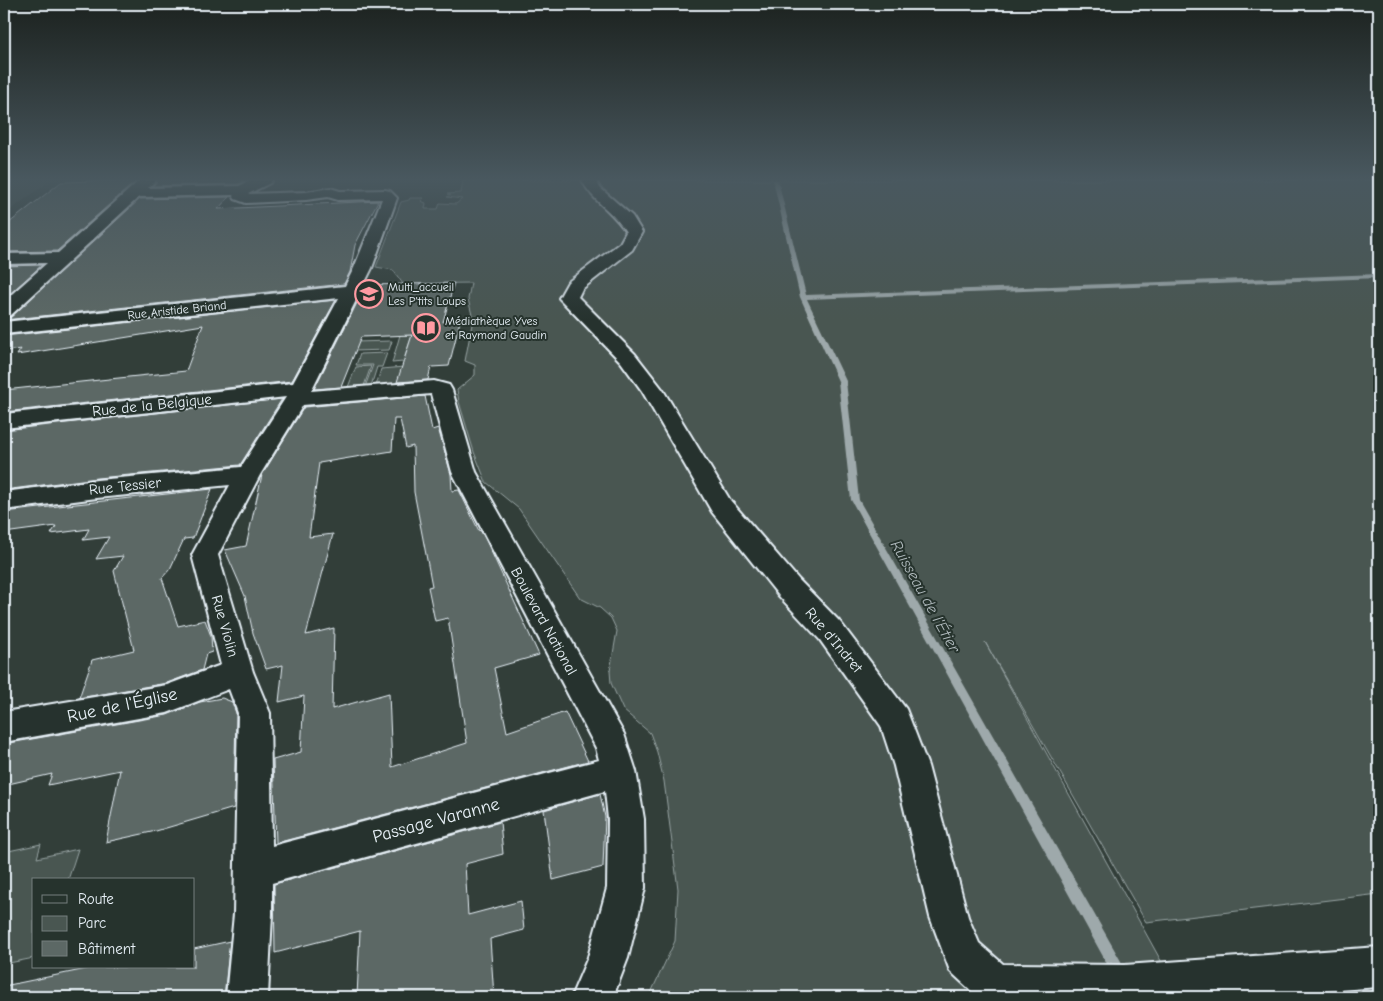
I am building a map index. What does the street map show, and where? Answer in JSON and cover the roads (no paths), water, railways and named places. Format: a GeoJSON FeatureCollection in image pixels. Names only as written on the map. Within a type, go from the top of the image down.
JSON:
{"type":"FeatureCollection","features":[{"type":"Feature","properties":{"kind":"street"},"geometry":{"type":"LineString","coordinates":[[4,311],[97,227]]}},
{"type":"Feature","properties":{"kind":"street","name":"Rue Violin"},"geometry":{"type":"LineString","coordinates":[[247,997],[253,870],[254,713],[238,672],[205,555],[248,475],[299,394],[363,268],[379,227]]}},
{"type":"Feature","properties":{"kind":"street","name":"Rue d'Indret"},"geometry":{"type":"LineString","coordinates":[[631,227],[634,232],[626,246],[574,286],[568,298],[628,358],[652,390],[721,506],[789,588],[830,631],[895,719],[911,766],[949,917],[964,957],[994,984],[1125,986],[1379,967]]}},
{"type":"Feature","properties":{"kind":"street"},"geometry":{"type":"LineString","coordinates":[[4,259],[62,258]]}},
{"type":"Feature","properties":{"kind":"street","name":"Rue Aristide Briand"},"geometry":{"type":"LineString","coordinates":[[4,328],[351,291]]}},
{"type":"Feature","properties":{"kind":"street","name":"Boulevard National"},"geometry":{"type":"LineString","coordinates":[[299,394],[427,387],[441,390],[464,472],[612,745],[619,771],[626,819],[626,888],[608,958],[592,997]]}},
{"type":"Feature","properties":{"kind":"street","name":"Rue de la Belgique"},"geometry":{"type":"LineString","coordinates":[[4,421],[299,394]]}},
{"type":"Feature","properties":{"kind":"street","name":"Rue Tessier"},"geometry":{"type":"LineString","coordinates":[[4,501],[97,489],[248,475]]}},
{"type":"Feature","properties":{"kind":"street","name":"Rue de l'Église"},"geometry":{"type":"LineString","coordinates":[[4,727],[167,699],[238,672]]}},
{"type":"Feature","properties":{"kind":"street","name":"Passage Varanne"},"geometry":{"type":"LineString","coordinates":[[253,870],[619,771]]}},
{"type":"Feature","properties":{"kind":"waterway","name":"Ruisseau de l'Étier"},"geometry":{"type":"LineString","coordinates":[[786,227],[803,297]]}},
{"type":"Feature","properties":{"kind":"waterway"},"geometry":{"type":"LineString","coordinates":[[803,297],[1379,276]]}},
{"type":"Feature","properties":{"kind":"waterway","name":"Ruisseau de l'Étier"},"geometry":{"type":"LineString","coordinates":[[803,297],[842,381],[855,500],[1121,975]]}},
{"type":"Feature","properties":{"kind":"place","name":"Multi_accueil Les P'tits Loups"},"geometry":{"type":"Point","coordinates":[369,294]}},
{"type":"Feature","properties":{"kind":"place","name":"Médiathèque Yves et Raymond Gaudin"},"geometry":{"type":"Point","coordinates":[426,328]}}]}
